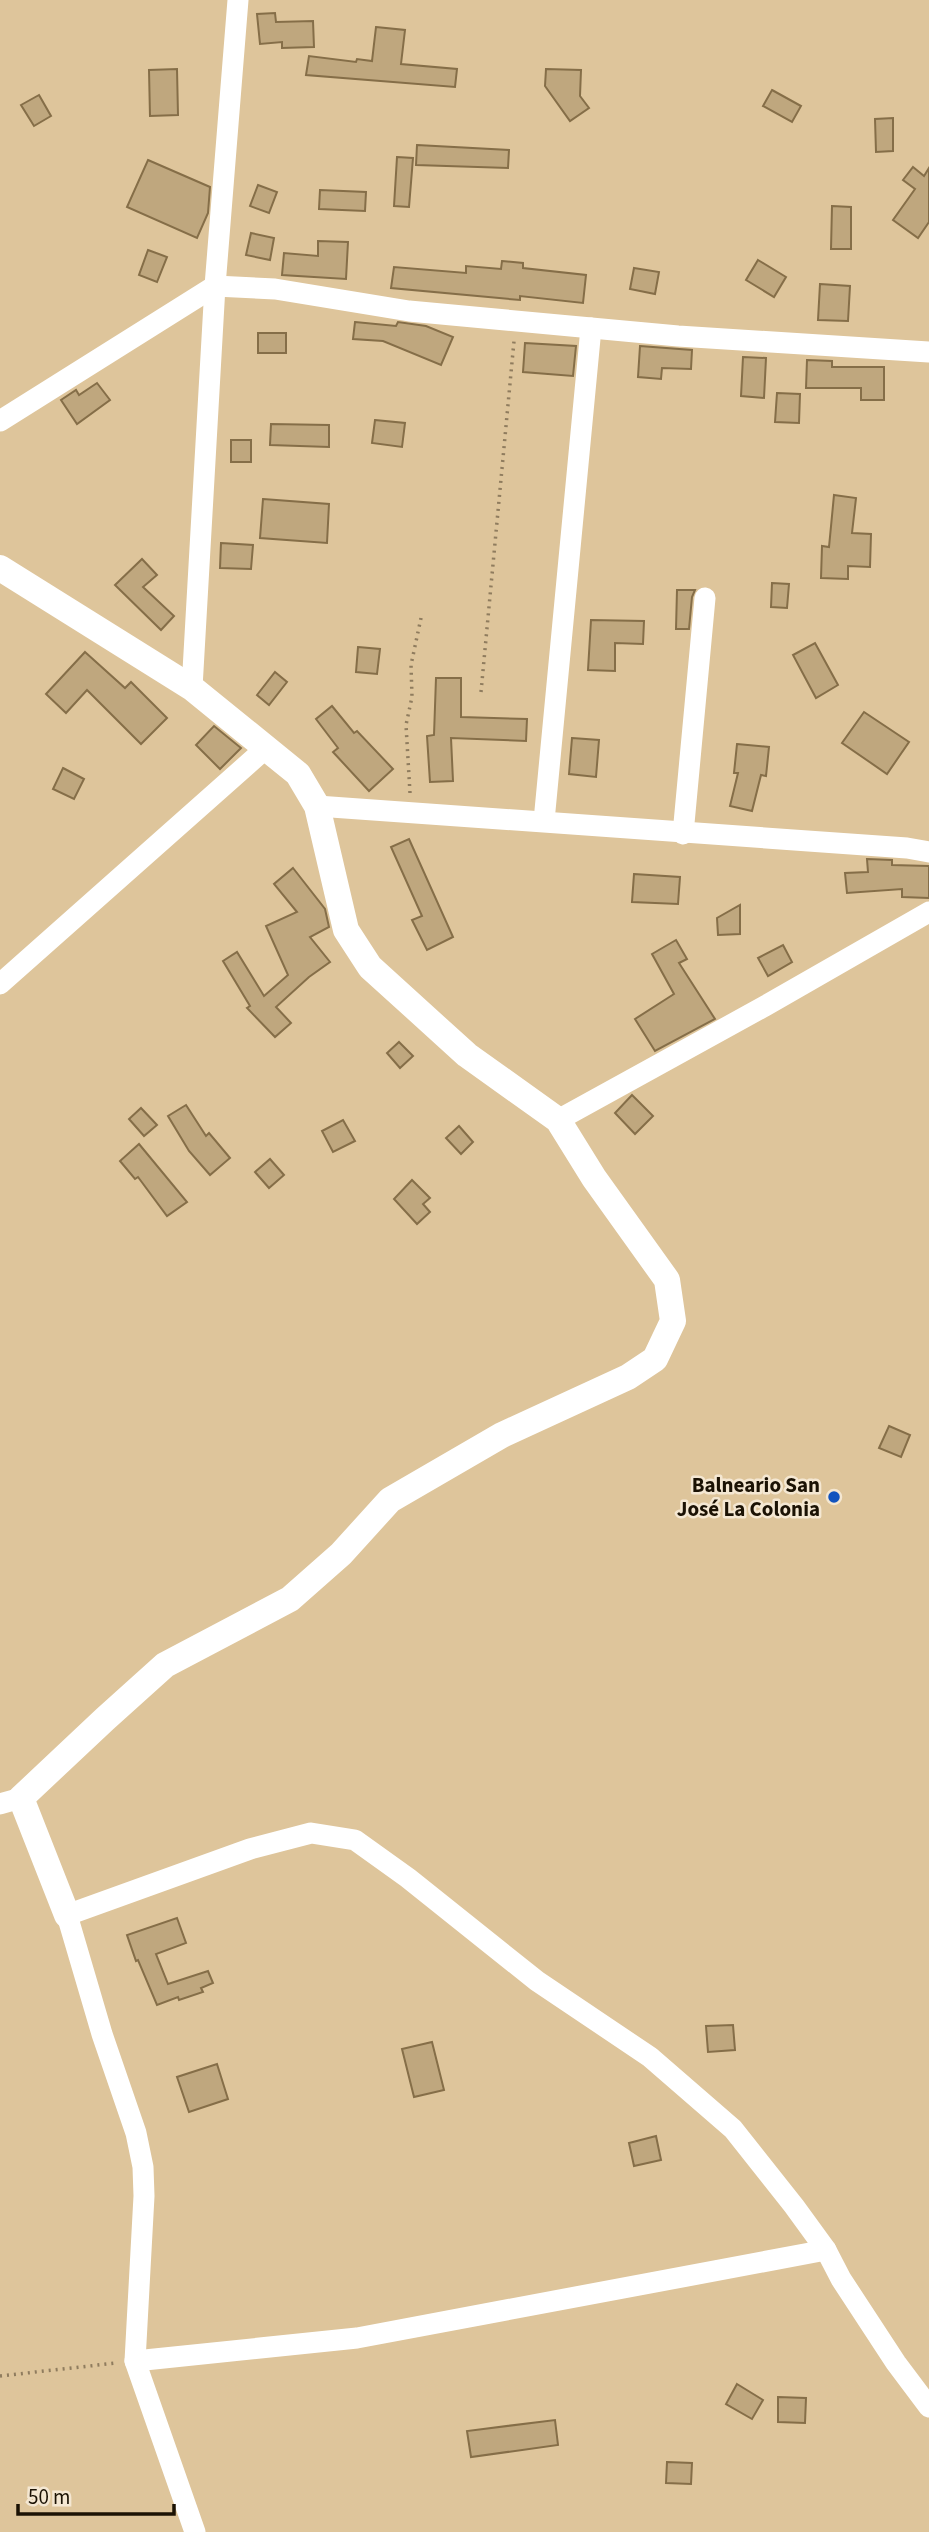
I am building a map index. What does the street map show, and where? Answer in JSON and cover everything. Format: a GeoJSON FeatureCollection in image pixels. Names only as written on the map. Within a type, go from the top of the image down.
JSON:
{"type":"FeatureCollection","features":[{"type":"Feature","properties":{"kind":"street"},"geometry":{"type":"LineString","coordinates":[[191,688],[215,286],[238,0]]}},
{"type":"Feature","properties":{"kind":"street"},"geometry":{"type":"LineString","coordinates":[[0,421],[215,286],[275,289],[409,311],[591,328],[929,352]]}},
{"type":"Feature","properties":{"kind":"street"},"geometry":{"type":"LineString","coordinates":[[544,821],[591,328]]}},
{"type":"Feature","properties":{"kind":"street"},"geometry":{"type":"LineString","coordinates":[[0,568],[191,688],[298,774],[317,806],[346,930],[370,967],[467,1055],[558,1120],[594,1178],[667,1280],[673,1321],[655,1359],[628,1377],[502,1435],[390,1500],[341,1554],[290,1599],[165,1665],[11,1801],[67,1915],[102,2034],[136,2133],[143,2167],[144,2196],[135,2361],[195,2532]]}},
{"type":"Feature","properties":{"kind":"street"},"geometry":{"type":"LineString","coordinates":[[683,834],[705,598]]}},
{"type":"Feature","properties":{"kind":"street"},"geometry":{"type":"LineString","coordinates":[[0,984],[266,748]]}},
{"type":"Feature","properties":{"kind":"street"},"geometry":{"type":"LineString","coordinates":[[317,806],[907,848],[929,852]]}},
{"type":"Feature","properties":{"kind":"street"},"geometry":{"type":"LineString","coordinates":[[558,1120],[929,912]]}},
{"type":"Feature","properties":{"kind":"street"},"geometry":{"type":"LineString","coordinates":[[67,1915],[250,1849],[311,1833],[355,1840],[408,1878],[537,1981],[650,2057],[733,2129],[826,2250],[841,2279],[896,2363],[929,2407]]}},
{"type":"Feature","properties":{"kind":"street"},"geometry":{"type":"LineString","coordinates":[[135,2361],[357,2338],[826,2250]]}},
{"type":"Feature","properties":{"kind":"path"},"geometry":{"type":"LineString","coordinates":[[481,692],[516,321]]}},
{"type":"Feature","properties":{"kind":"path"},"geometry":{"type":"LineString","coordinates":[[410,812],[406,726],[412,697],[411,665],[421,618]]}},
{"type":"Feature","properties":{"kind":"path"},"geometry":{"type":"LineString","coordinates":[[0,2376],[135,2361]]}},
{"type":"Feature","properties":{"kind":"building"},"geometry":{"type":"Polygon","coordinates":[[[275,13],[276,22],[313,21],[314,47],[282,48],[282,42],[260,44],[257,14],[275,13]]]}},
{"type":"Feature","properties":{"kind":"building"},"geometry":{"type":"Polygon","coordinates":[[[376,27],[405,30],[401,64],[457,69],[455,87],[306,75],[309,56],[356,62],[357,59],[372,61],[376,27]]]}},
{"type":"Feature","properties":{"kind":"building"},"geometry":{"type":"Polygon","coordinates":[[[177,69],[178,115],[150,116],[149,70],[177,69]]]}},
{"type":"Feature","properties":{"kind":"building"},"geometry":{"type":"Polygon","coordinates":[[[546,69],[581,70],[580,96],[589,108],[570,121],[545,86],[546,69]]]}},
{"type":"Feature","properties":{"kind":"building"},"geometry":{"type":"Polygon","coordinates":[[[772,90],[801,106],[792,122],[763,106],[772,90]]]}},
{"type":"Feature","properties":{"kind":"building"},"geometry":{"type":"Polygon","coordinates":[[[39,95],[51,116],[34,126],[21,105],[39,95]]]}},
{"type":"Feature","properties":{"kind":"building"},"geometry":{"type":"Polygon","coordinates":[[[893,118],[893,151],[876,152],[875,119],[893,118]]]}},
{"type":"Feature","properties":{"kind":"building"},"geometry":{"type":"Polygon","coordinates":[[[417,145],[509,150],[508,168],[416,165],[417,145]]]}},
{"type":"Feature","properties":{"kind":"building"},"geometry":{"type":"Polygon","coordinates":[[[397,157],[413,158],[409,207],[394,206],[397,157]]]}},
{"type":"Feature","properties":{"kind":"building"},"geometry":{"type":"Polygon","coordinates":[[[148,160],[210,187],[208,213],[197,238],[127,207],[148,160]]]}},
{"type":"Feature","properties":{"kind":"building"},"geometry":{"type":"Polygon","coordinates":[[[913,167],[924,176],[929,168],[929,222],[918,238],[893,220],[915,189],[903,180],[913,167]]]}},
{"type":"Feature","properties":{"kind":"building"},"geometry":{"type":"Polygon","coordinates":[[[258,185],[277,192],[269,213],[250,206],[258,185]]]}},
{"type":"Feature","properties":{"kind":"building"},"geometry":{"type":"Polygon","coordinates":[[[320,190],[366,192],[365,211],[319,209],[320,190]]]}},
{"type":"Feature","properties":{"kind":"building"},"geometry":{"type":"Polygon","coordinates":[[[832,206],[851,207],[851,249],[831,249],[832,206]]]}},
{"type":"Feature","properties":{"kind":"building"},"geometry":{"type":"Polygon","coordinates":[[[251,233],[274,238],[270,260],[246,255],[251,233]]]}},
{"type":"Feature","properties":{"kind":"building"},"geometry":{"type":"Polygon","coordinates":[[[318,241],[348,242],[346,279],[282,275],[284,253],[318,256],[318,241]]]}},
{"type":"Feature","properties":{"kind":"building"},"geometry":{"type":"Polygon","coordinates":[[[148,250],[167,257],[157,282],[139,275],[148,250]]]}},
{"type":"Feature","properties":{"kind":"building"},"geometry":{"type":"Polygon","coordinates":[[[758,260],[786,277],[774,297],[746,280],[758,260]]]}},
{"type":"Feature","properties":{"kind":"building"},"geometry":{"type":"Polygon","coordinates":[[[502,261],[523,263],[523,268],[586,275],[583,303],[391,288],[394,267],[466,273],[466,266],[501,269],[502,261]]]}},
{"type":"Feature","properties":{"kind":"building"},"geometry":{"type":"Polygon","coordinates":[[[634,268],[659,272],[655,294],[630,289],[634,268]]]}},
{"type":"Feature","properties":{"kind":"building"},"geometry":{"type":"Polygon","coordinates":[[[820,284],[850,286],[848,321],[818,320],[820,284]]]}},
{"type":"Feature","properties":{"kind":"building"},"geometry":{"type":"Polygon","coordinates":[[[355,322],[396,326],[398,322],[426,326],[453,337],[441,365],[383,341],[353,339],[355,322]]]}},
{"type":"Feature","properties":{"kind":"building"},"geometry":{"type":"Polygon","coordinates":[[[258,333],[286,333],[286,353],[258,353],[258,333]]]}},
{"type":"Feature","properties":{"kind":"building"},"geometry":{"type":"Polygon","coordinates":[[[525,343],[576,346],[573,376],[523,372],[525,343]]]}},
{"type":"Feature","properties":{"kind":"building"},"geometry":{"type":"Polygon","coordinates":[[[640,346],[692,350],[691,369],[662,368],[661,379],[638,377],[640,346]]]}},
{"type":"Feature","properties":{"kind":"building"},"geometry":{"type":"Polygon","coordinates":[[[743,357],[766,358],[764,398],[741,396],[743,357]]]}},
{"type":"Feature","properties":{"kind":"building"},"geometry":{"type":"Polygon","coordinates":[[[807,360],[832,361],[832,367],[884,367],[884,400],[861,400],[861,388],[806,388],[807,360]]]}},
{"type":"Feature","properties":{"kind":"building"},"geometry":{"type":"Polygon","coordinates":[[[97,383],[110,400],[77,424],[61,400],[76,390],[79,395],[97,383]]]}},
{"type":"Feature","properties":{"kind":"building"},"geometry":{"type":"Polygon","coordinates":[[[777,393],[800,394],[799,423],[775,422],[777,393]]]}},
{"type":"Feature","properties":{"kind":"building"},"geometry":{"type":"Polygon","coordinates":[[[375,420],[405,423],[402,447],[372,443],[375,420]]]}},
{"type":"Feature","properties":{"kind":"building"},"geometry":{"type":"Polygon","coordinates":[[[271,424],[329,425],[329,447],[270,445],[271,424]]]}},
{"type":"Feature","properties":{"kind":"building"},"geometry":{"type":"Polygon","coordinates":[[[231,440],[251,440],[251,462],[231,462],[231,440]]]}},
{"type":"Feature","properties":{"kind":"building"},"geometry":{"type":"Polygon","coordinates":[[[834,495],[856,498],[852,533],[871,534],[870,567],[848,566],[848,579],[821,578],[822,546],[829,547],[834,495]]]}},
{"type":"Feature","properties":{"kind":"building"},"geometry":{"type":"Polygon","coordinates":[[[263,499],[329,504],[327,543],[260,538],[263,499]]]}},
{"type":"Feature","properties":{"kind":"building"},"geometry":{"type":"Polygon","coordinates":[[[221,543],[253,545],[251,569],[220,568],[221,543]]]}},
{"type":"Feature","properties":{"kind":"building"},"geometry":{"type":"Polygon","coordinates":[[[142,559],[157,575],[143,587],[174,616],[161,630],[115,585],[142,559]]]}},
{"type":"Feature","properties":{"kind":"building"},"geometry":{"type":"Polygon","coordinates":[[[772,583],[789,584],[787,608],[771,607],[772,583]]]}},
{"type":"Feature","properties":{"kind":"building"},"geometry":{"type":"Polygon","coordinates":[[[677,590],[695,590],[689,629],[676,629],[677,590]]]}},
{"type":"Feature","properties":{"kind":"building"},"geometry":{"type":"Polygon","coordinates":[[[591,620],[644,621],[643,644],[615,643],[615,671],[588,670],[591,620]]]}},
{"type":"Feature","properties":{"kind":"building"},"geometry":{"type":"Polygon","coordinates":[[[815,643],[838,685],[816,698],[793,655],[815,643]]]}},
{"type":"Feature","properties":{"kind":"building"},"geometry":{"type":"Polygon","coordinates":[[[358,647],[380,649],[377,674],[356,672],[358,647]]]}},
{"type":"Feature","properties":{"kind":"building"},"geometry":{"type":"Polygon","coordinates":[[[85,652],[125,688],[131,682],[167,718],[141,744],[87,690],[66,713],[46,694],[85,652]]]}},
{"type":"Feature","properties":{"kind":"building"},"geometry":{"type":"Polygon","coordinates":[[[275,672],[287,682],[269,705],[257,695],[275,672]]]}},
{"type":"Feature","properties":{"kind":"building"},"geometry":{"type":"Polygon","coordinates":[[[436,678],[461,678],[461,717],[527,719],[526,741],[451,738],[453,781],[430,782],[427,736],[434,735],[436,678]]]}},
{"type":"Feature","properties":{"kind":"building"},"geometry":{"type":"Polygon","coordinates":[[[332,706],[354,733],[357,731],[393,769],[369,791],[333,752],[338,748],[316,719],[332,706]]]}},
{"type":"Feature","properties":{"kind":"building"},"geometry":{"type":"Polygon","coordinates":[[[864,712],[909,742],[887,774],[842,743],[864,712]]]}},
{"type":"Feature","properties":{"kind":"building"},"geometry":{"type":"Polygon","coordinates":[[[214,726],[241,748],[220,769],[196,745],[214,726]]]}},
{"type":"Feature","properties":{"kind":"building"},"geometry":{"type":"Polygon","coordinates":[[[572,738],[599,740],[596,777],[569,774],[572,738]]]}},
{"type":"Feature","properties":{"kind":"building"},"geometry":{"type":"Polygon","coordinates":[[[737,744],[769,747],[766,776],[761,775],[752,811],[730,806],[738,773],[734,773],[737,744]]]}},
{"type":"Feature","properties":{"kind":"building"},"geometry":{"type":"Polygon","coordinates":[[[63,768],[84,779],[74,799],[53,789],[63,768]]]}},
{"type":"Feature","properties":{"kind":"building"},"geometry":{"type":"Polygon","coordinates":[[[409,839],[453,937],[427,950],[412,920],[422,916],[391,847],[409,839]]]}},
{"type":"Feature","properties":{"kind":"building"},"geometry":{"type":"Polygon","coordinates":[[[867,859],[892,860],[892,865],[929,866],[929,898],[902,897],[902,889],[847,893],[845,873],[868,872],[867,859]]]}},
{"type":"Feature","properties":{"kind":"building"},"geometry":{"type":"Polygon","coordinates":[[[293,868],[325,909],[329,927],[310,937],[330,962],[276,1007],[291,1023],[275,1037],[247,1008],[250,1006],[223,961],[237,952],[264,996],[288,975],[266,926],[297,912],[274,884],[293,868]]]}},
{"type":"Feature","properties":{"kind":"building"},"geometry":{"type":"Polygon","coordinates":[[[634,874],[680,877],[678,904],[632,902],[634,874]]]}},
{"type":"Feature","properties":{"kind":"building"},"geometry":{"type":"Polygon","coordinates":[[[740,905],[740,934],[718,935],[717,918],[740,905]]]}},
{"type":"Feature","properties":{"kind":"building"},"geometry":{"type":"Polygon","coordinates":[[[676,940],[687,959],[679,963],[715,1019],[655,1051],[635,1019],[674,994],[652,954],[676,940]]]}},
{"type":"Feature","properties":{"kind":"building"},"geometry":{"type":"Polygon","coordinates":[[[783,945],[792,962],[768,976],[758,958],[783,945]]]}},
{"type":"Feature","properties":{"kind":"building"},"geometry":{"type":"Polygon","coordinates":[[[399,1042],[413,1056],[400,1068],[387,1053],[399,1042]]]}},
{"type":"Feature","properties":{"kind":"building"},"geometry":{"type":"Polygon","coordinates":[[[632,1095],[653,1116],[635,1134],[615,1113],[632,1095]]]}},
{"type":"Feature","properties":{"kind":"building"},"geometry":{"type":"Polygon","coordinates":[[[186,1105],[206,1136],[209,1133],[230,1158],[210,1175],[189,1151],[168,1116],[186,1105]]]}},
{"type":"Feature","properties":{"kind":"building"},"geometry":{"type":"Polygon","coordinates":[[[141,1108],[157,1125],[144,1136],[129,1119],[141,1108]]]}},
{"type":"Feature","properties":{"kind":"building"},"geometry":{"type":"Polygon","coordinates":[[[343,1120],[355,1141],[333,1152],[322,1131],[343,1120]]]}},
{"type":"Feature","properties":{"kind":"building"},"geometry":{"type":"Polygon","coordinates":[[[459,1126],[473,1142],[461,1154],[446,1138],[459,1126]]]}},
{"type":"Feature","properties":{"kind":"building"},"geometry":{"type":"Polygon","coordinates":[[[139,1144],[187,1202],[167,1216],[138,1177],[135,1179],[120,1161],[139,1144]]]}},
{"type":"Feature","properties":{"kind":"building"},"geometry":{"type":"Polygon","coordinates":[[[270,1159],[284,1175],[269,1188],[255,1172],[270,1159]]]}},
{"type":"Feature","properties":{"kind":"building"},"geometry":{"type":"Polygon","coordinates":[[[412,1180],[430,1198],[423,1204],[430,1212],[417,1224],[394,1199],[412,1180]]]}},
{"type":"Feature","properties":{"kind":"building"},"geometry":{"type":"Polygon","coordinates":[[[889,1426],[910,1435],[901,1457],[879,1448],[889,1426]]]}},
{"type":"Feature","properties":{"kind":"building"},"geometry":{"type":"Polygon","coordinates":[[[177,1918],[186,1943],[156,1954],[168,1984],[208,1971],[213,1983],[201,1988],[203,1992],[157,2005],[127,1935],[177,1918]]]}},
{"type":"Feature","properties":{"kind":"building"},"geometry":{"type":"Polygon","coordinates":[[[733,2025],[735,2050],[708,2052],[706,2026],[733,2025]]]}},
{"type":"Feature","properties":{"kind":"building"},"geometry":{"type":"Polygon","coordinates":[[[432,2042],[444,2090],[414,2097],[402,2049],[432,2042]]]}},
{"type":"Feature","properties":{"kind":"building"},"geometry":{"type":"Polygon","coordinates":[[[217,2064],[228,2099],[189,2112],[177,2077],[217,2064]]]}},
{"type":"Feature","properties":{"kind":"building"},"geometry":{"type":"Polygon","coordinates":[[[656,2136],[661,2160],[634,2166],[629,2143],[656,2136]]]}},
{"type":"Feature","properties":{"kind":"building"},"geometry":{"type":"Polygon","coordinates":[[[737,2384],[763,2400],[752,2419],[726,2404],[737,2384]]]}},
{"type":"Feature","properties":{"kind":"building"},"geometry":{"type":"Polygon","coordinates":[[[778,2397],[806,2398],[805,2423],[778,2422],[778,2397]]]}},
{"type":"Feature","properties":{"kind":"building"},"geometry":{"type":"Polygon","coordinates":[[[555,2420],[558,2445],[471,2457],[467,2431],[555,2420]]]}},
{"type":"Feature","properties":{"kind":"building"},"geometry":{"type":"Polygon","coordinates":[[[667,2462],[692,2463],[691,2484],[666,2483],[667,2462]]]}},
{"type":"Feature","properties":{"kind":"place","name":"Balneario San José La Colonia"},"geometry":{"type":"Point","coordinates":[834,1497]}}]}
